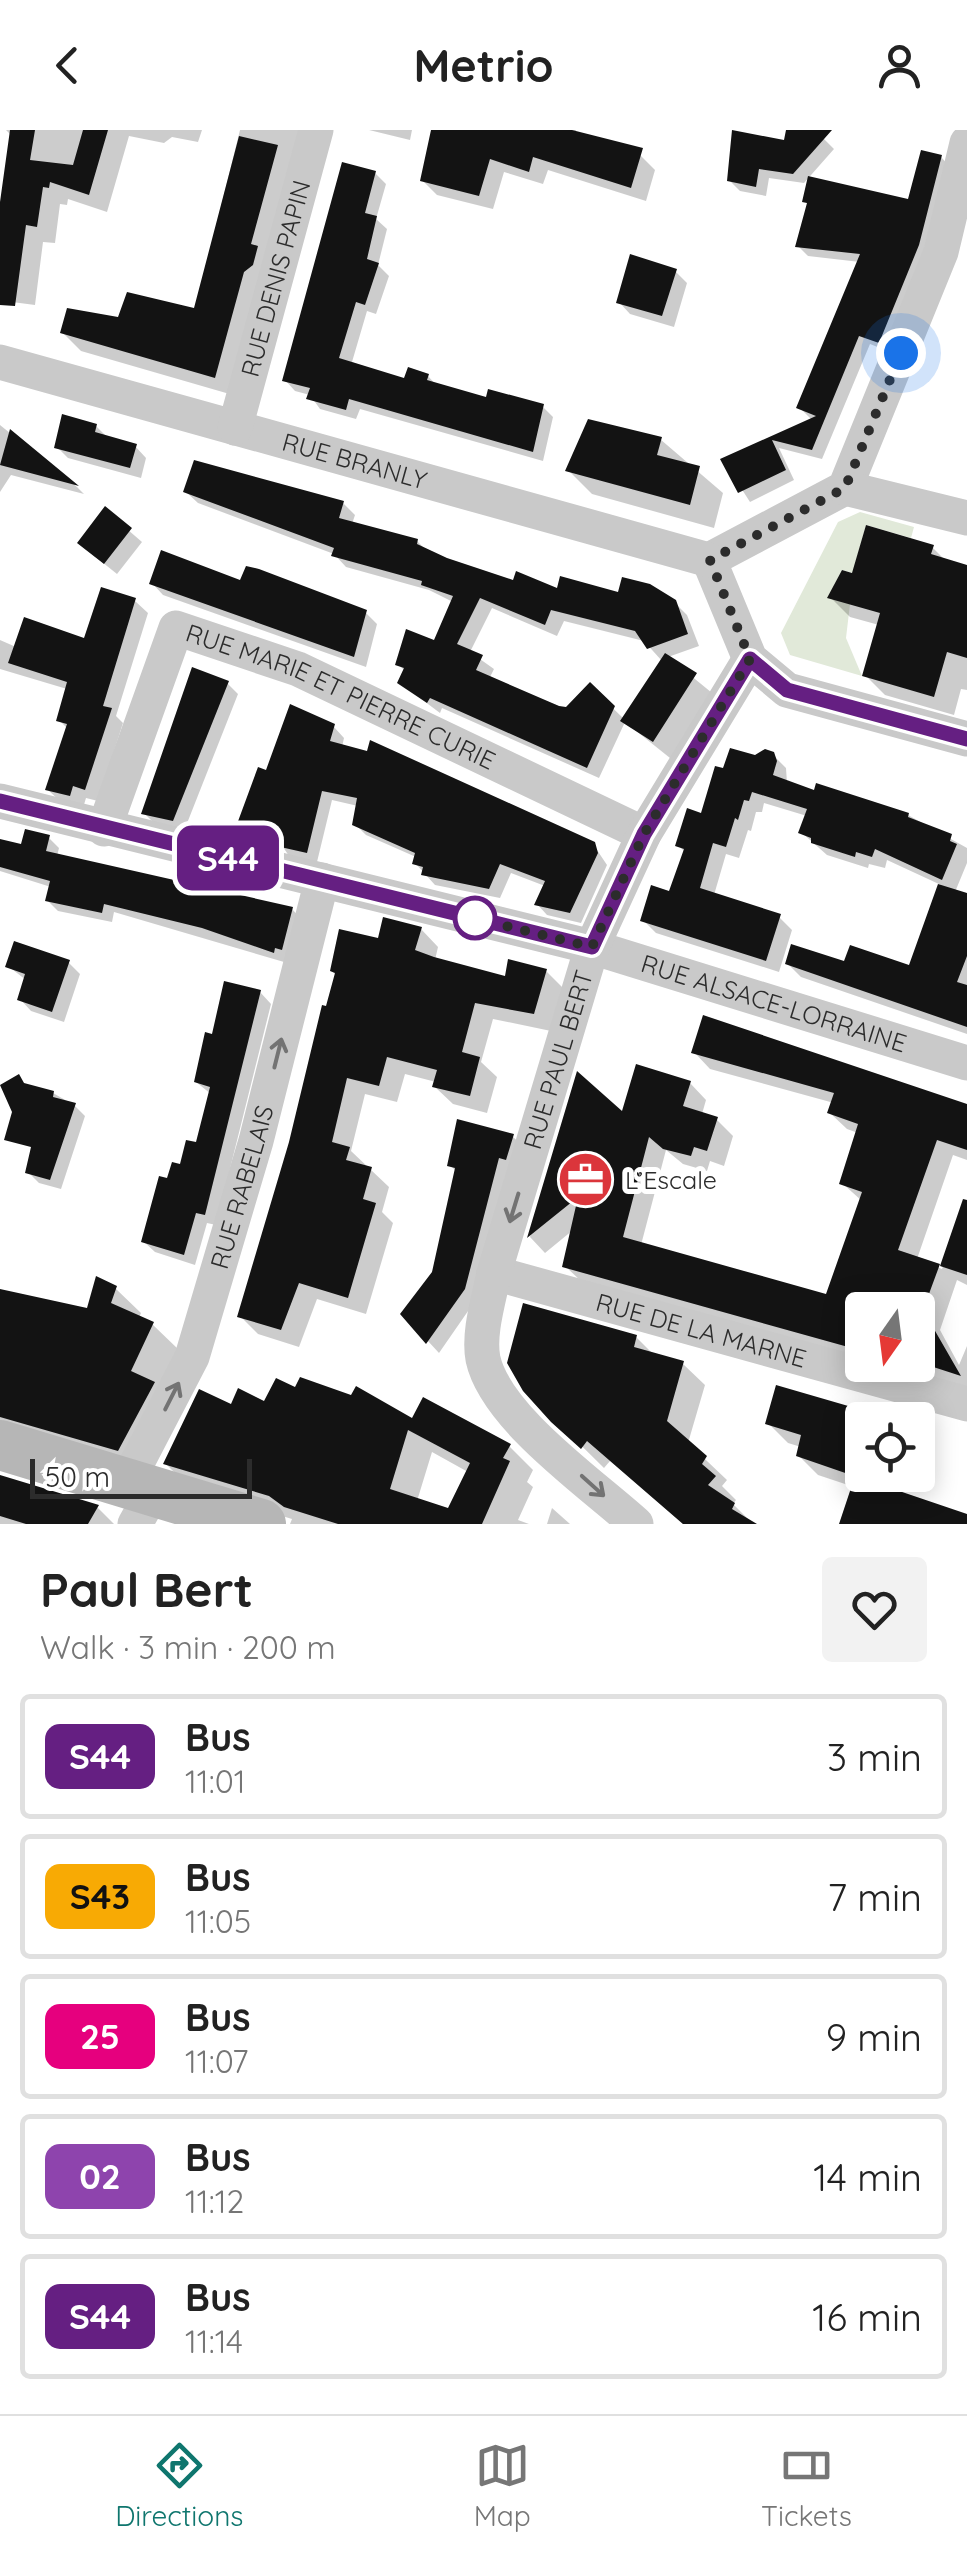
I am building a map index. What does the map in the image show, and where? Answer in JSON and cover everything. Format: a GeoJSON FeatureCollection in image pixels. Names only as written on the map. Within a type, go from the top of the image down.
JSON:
{"type":"FeatureCollection","features":[{"type":"Feature","properties":{"kind":"main road"},"geometry":{"type":"LineString","coordinates":[[0,1445],[138,1500],[261,1524]]}},
{"type":"Feature","properties":{"kind":"street","name":"RUE DENIS PAPIN"},"geometry":{"type":"LineString","coordinates":[[234,428],[316,130]]}},
{"type":"Feature","properties":{"kind":"street"},"geometry":{"type":"LineString","coordinates":[[967,144],[941,252],[845,488],[710,560],[750,659],[787,690],[967,739]]}},
{"type":"Feature","properties":{"kind":"street","name":"RUE BRANLY"},"geometry":{"type":"LineString","coordinates":[[0,362],[710,560]]}},
{"type":"Feature","properties":{"kind":"street"},"geometry":{"type":"LineString","coordinates":[[845,488],[967,518]]}},
{"type":"Feature","properties":{"kind":"street","name":"RUE MARIE ET PIERRE CURIE"},"geometry":{"type":"LineString","coordinates":[[104,829],[176,628],[298,669],[644,834]]}},
{"type":"Feature","properties":{"kind":"street","name":"RUE PAUL BERT"},"geometry":{"type":"LineString","coordinates":[[636,1524],[521,1420],[494,1388],[482,1357],[494,1274],[592,947],[644,834],[750,659]]}},
{"type":"Feature","properties":{"kind":"street","name":"RUE ALSACE-LORRAINE"},"geometry":{"type":"LineString","coordinates":[[0,800],[104,829],[592,947],[967,1063]]}},
{"type":"Feature","properties":{"kind":"street","name":"RUE RABELAIS"},"geometry":{"type":"LineString","coordinates":[[138,1500],[192,1357],[256,1141],[322,880]]}},
{"type":"Feature","properties":{"kind":"street","name":"RUE DE LA MARNE"},"geometry":{"type":"LineString","coordinates":[[494,1274],[967,1404]]}},
{"type":"Feature","properties":{"kind":"green space"},"geometry":{"type":"Polygon","coordinates":[[[860,512],[914,527],[911,538],[866,525],[855,564],[888,583],[842,570],[828,597],[850,604],[846,638],[862,676],[790,655],[781,633],[838,522],[860,512]]]}},
{"type":"Feature","properties":{"kind":"building"},"geometry":{"type":"Polygon","coordinates":[[[10,130],[35,130],[30,160],[73,165],[83,130],[108,130],[89,195],[50,182],[49,188],[43,187],[37,227],[26,225],[15,306],[0,305],[0,202],[10,130]]]}},
{"type":"Feature","properties":{"kind":"building"},"geometry":{"type":"Polygon","coordinates":[[[431,130],[572,130],[643,148],[631,188],[533,157],[529,172],[490,159],[479,196],[420,181],[431,130]]]}},
{"type":"Feature","properties":{"kind":"building"},"geometry":{"type":"Polygon","coordinates":[[[732,130],[784,140],[786,130],[832,130],[793,174],[759,169],[756,187],[727,181],[732,130]]]}},
{"type":"Feature","properties":{"kind":"building"},"geometry":{"type":"Polygon","coordinates":[[[239,136],[278,145],[251,244],[258,246],[253,265],[244,272],[215,378],[60,333],[67,308],[118,317],[127,292],[194,308],[239,136]]]}},
{"type":"Feature","properties":{"kind":"building"},"geometry":{"type":"Polygon","coordinates":[[[921,150],[942,155],[919,245],[879,343],[859,336],[812,450],[772,440],[786,470],[738,493],[720,459],[816,416],[796,408],[860,254],[795,247],[807,203],[802,202],[808,176],[908,199],[921,150]]]}},
{"type":"Feature","properties":{"kind":"building"},"geometry":{"type":"Polygon","coordinates":[[[342,162],[376,171],[365,213],[377,216],[367,259],[379,263],[365,305],[356,302],[339,358],[404,378],[408,367],[429,374],[427,380],[486,397],[488,389],[544,404],[533,452],[349,399],[346,410],[306,399],[310,388],[282,381],[342,162]]]}},
{"type":"Feature","properties":{"kind":"building"},"geometry":{"type":"Polygon","coordinates":[[[630,254],[677,269],[662,316],[616,303],[630,254]]]}},
{"type":"Feature","properties":{"kind":"building"},"geometry":{"type":"Polygon","coordinates":[[[62,414],[97,424],[95,432],[137,444],[130,468],[54,448],[62,414]]]}},
{"type":"Feature","properties":{"kind":"building"},"geometry":{"type":"Polygon","coordinates":[[[588,419],[662,437],[657,455],[700,466],[690,505],[565,471],[588,419]]]}},
{"type":"Feature","properties":{"kind":"building"},"geometry":{"type":"Polygon","coordinates":[[[10,429],[79,486],[0,465],[10,429]]]}},
{"type":"Feature","properties":{"kind":"building"},"geometry":{"type":"Polygon","coordinates":[[[194,460],[344,501],[339,518],[418,539],[417,544],[447,558],[513,580],[516,571],[557,588],[560,576],[618,592],[622,577],[650,584],[676,600],[688,634],[647,649],[635,631],[551,610],[545,625],[480,598],[457,644],[483,655],[476,670],[566,707],[590,682],[615,706],[587,768],[430,698],[427,703],[397,683],[404,668],[395,665],[406,629],[434,640],[453,596],[421,585],[422,581],[331,556],[334,548],[183,492],[194,460]]]}},
{"type":"Feature","properties":{"kind":"building"},"geometry":{"type":"Polygon","coordinates":[[[105,506],[132,528],[104,564],[77,543],[105,506]]]}},
{"type":"Feature","properties":{"kind":"building"},"geometry":{"type":"Polygon","coordinates":[[[866,525],[934,545],[931,554],[967,565],[967,658],[947,652],[934,697],[862,676],[880,613],[827,598],[842,570],[852,573],[866,525]]]}},
{"type":"Feature","properties":{"kind":"building"},"geometry":{"type":"Polygon","coordinates":[[[161,550],[240,580],[246,566],[259,569],[367,610],[354,657],[149,584],[161,550]]]}},
{"type":"Feature","properties":{"kind":"building"},"geometry":{"type":"Polygon","coordinates":[[[101,587],[136,598],[103,706],[112,708],[85,790],[73,786],[70,796],[45,790],[67,724],[56,721],[67,682],[8,663],[24,617],[84,638],[101,587]]]}},
{"type":"Feature","properties":{"kind":"building"},"geometry":{"type":"Polygon","coordinates":[[[665,653],[697,673],[653,742],[620,721],[665,653]]]}},
{"type":"Feature","properties":{"kind":"building"},"geometry":{"type":"Polygon","coordinates":[[[192,667],[229,681],[173,821],[141,814],[192,667]]]}},
{"type":"Feature","properties":{"kind":"building"},"geometry":{"type":"Polygon","coordinates":[[[290,704],[335,724],[330,741],[367,751],[370,740],[595,842],[598,853],[570,913],[534,905],[545,881],[500,864],[489,889],[421,875],[423,867],[412,864],[415,853],[352,825],[357,798],[322,791],[307,853],[276,846],[278,834],[237,824],[258,767],[266,770],[290,704]]]}},
{"type":"Feature","properties":{"kind":"building"},"geometry":{"type":"Polygon","coordinates":[[[730,748],[755,755],[765,749],[774,752],[777,761],[773,775],[814,790],[816,783],[909,813],[908,817],[952,834],[950,841],[957,844],[942,880],[875,849],[872,857],[856,852],[855,857],[811,843],[811,838],[798,833],[807,809],[752,792],[749,801],[744,800],[738,820],[735,818],[726,847],[713,843],[700,888],[781,914],[766,961],[640,921],[651,885],[669,891],[684,849],[675,846],[687,808],[701,813],[715,766],[723,768],[730,748]]]}},
{"type":"Feature","properties":{"kind":"building"},"geometry":{"type":"Polygon","coordinates":[[[25,829],[50,835],[46,851],[293,907],[282,950],[275,948],[274,953],[202,928],[104,904],[102,913],[45,901],[50,881],[0,867],[0,839],[21,844],[25,829]]]}},
{"type":"Feature","properties":{"kind":"building"},"geometry":{"type":"Polygon","coordinates":[[[938,884],[967,893],[967,956],[957,982],[967,985],[967,1027],[785,964],[791,944],[844,961],[850,945],[909,965],[938,884]]]}},
{"type":"Feature","properties":{"kind":"building"},"geometry":{"type":"Polygon","coordinates":[[[383,917],[422,927],[415,950],[434,957],[505,976],[508,959],[547,969],[534,1014],[475,1003],[462,1052],[480,1057],[470,1096],[432,1087],[437,1070],[387,1057],[379,1086],[347,1078],[332,1142],[350,1147],[346,1160],[372,1167],[363,1199],[376,1203],[348,1298],[299,1283],[281,1330],[237,1317],[289,1142],[322,1005],[326,1006],[335,973],[330,971],[339,929],[378,938],[383,917]]]}},
{"type":"Feature","properties":{"kind":"building"},"geometry":{"type":"Polygon","coordinates":[[[14,941],[70,960],[52,1012],[17,1000],[25,974],[5,967],[14,941]]]}},
{"type":"Feature","properties":{"kind":"building"},"geometry":{"type":"Polygon","coordinates":[[[224,981],[261,990],[205,1215],[196,1213],[184,1255],[141,1242],[159,1176],[167,1178],[172,1162],[180,1164],[186,1140],[196,1142],[210,1087],[194,1082],[205,1032],[212,1034],[224,981]]]}},
{"type":"Feature","properties":{"kind":"building"},"geometry":{"type":"Polygon","coordinates":[[[703,1015],[967,1104],[967,1150],[937,1140],[898,1250],[940,1264],[930,1292],[845,1292],[845,1346],[562,1267],[578,1197],[527,1238],[577,1071],[622,1111],[636,1064],[691,1081],[683,1106],[718,1117],[707,1151],[694,1147],[691,1156],[663,1149],[649,1137],[623,1237],[826,1294],[862,1192],[839,1184],[858,1124],[827,1113],[834,1093],[691,1053],[703,1015]]]}},
{"type":"Feature","properties":{"kind":"building"},"geometry":{"type":"Polygon","coordinates":[[[19,1074],[24,1083],[54,1091],[53,1097],[76,1103],[50,1180],[25,1173],[31,1147],[4,1140],[12,1112],[0,1085],[19,1074]]]}},
{"type":"Feature","properties":{"kind":"building"},"geometry":{"type":"Polygon","coordinates":[[[457,1119],[514,1134],[506,1160],[499,1158],[465,1289],[426,1344],[400,1314],[432,1272],[455,1168],[447,1166],[457,1119]]]}},
{"type":"Feature","properties":{"kind":"building"},"geometry":{"type":"Polygon","coordinates":[[[963,1199],[967,1200],[967,1275],[940,1266],[963,1199]]]}},
{"type":"Feature","properties":{"kind":"building"},"geometry":{"type":"Polygon","coordinates":[[[96,1276],[117,1286],[111,1303],[154,1322],[131,1371],[155,1382],[118,1451],[0,1417],[0,1289],[87,1308],[96,1276]]]}},
{"type":"Feature","properties":{"kind":"building"},"geometry":{"type":"Polygon","coordinates":[[[523,1303],[637,1335],[634,1347],[684,1361],[667,1421],[707,1456],[702,1464],[716,1476],[708,1485],[735,1503],[732,1509],[757,1524],[683,1524],[587,1441],[581,1449],[551,1422],[523,1391],[507,1363],[523,1303]]]}},
{"type":"Feature","properties":{"kind":"building"},"geometry":{"type":"Polygon","coordinates":[[[935,1331],[961,1376],[935,1368],[935,1331]]]}},
{"type":"Feature","properties":{"kind":"building"},"geometry":{"type":"Polygon","coordinates":[[[300,1377],[351,1395],[356,1386],[412,1418],[423,1397],[511,1444],[503,1458],[510,1461],[482,1524],[338,1524],[284,1507],[269,1496],[163,1464],[199,1389],[231,1404],[238,1388],[264,1401],[276,1378],[295,1387],[300,1377]],[[408,1430],[390,1489],[448,1508],[470,1463],[408,1430]]]}},
{"type":"Feature","properties":{"kind":"building"},"geometry":{"type":"Polygon","coordinates":[[[776,1385],[845,1405],[845,1473],[796,1456],[801,1435],[765,1424],[776,1385]]]}},
{"type":"Feature","properties":{"kind":"building"},"geometry":{"type":"Polygon","coordinates":[[[0,1475],[99,1505],[88,1524],[26,1524],[0,1516],[0,1475]]]}},
{"type":"Feature","properties":{"kind":"building"},"geometry":{"type":"Polygon","coordinates":[[[850,1492],[902,1492],[967,1514],[967,1524],[839,1524],[850,1492]]]}},
{"type":"Feature","properties":{"kind":"bus line","name":"S44"},"geometry":{"type":"LineString","coordinates":[[0,801],[592,947],[644,834],[750,659],[787,690],[967,739]]}},
{"type":"Feature","properties":{"kind":"place","name":"L’Escale"},"geometry":{"type":"Point","coordinates":[586,1180]}},
{"type":"Feature","properties":{"kind":"route"},"geometry":{"type":"LineString","coordinates":[[475,918],[465,916],[592,947],[644,834],[750,659],[710,560],[845,488],[901,353]]}}]}
